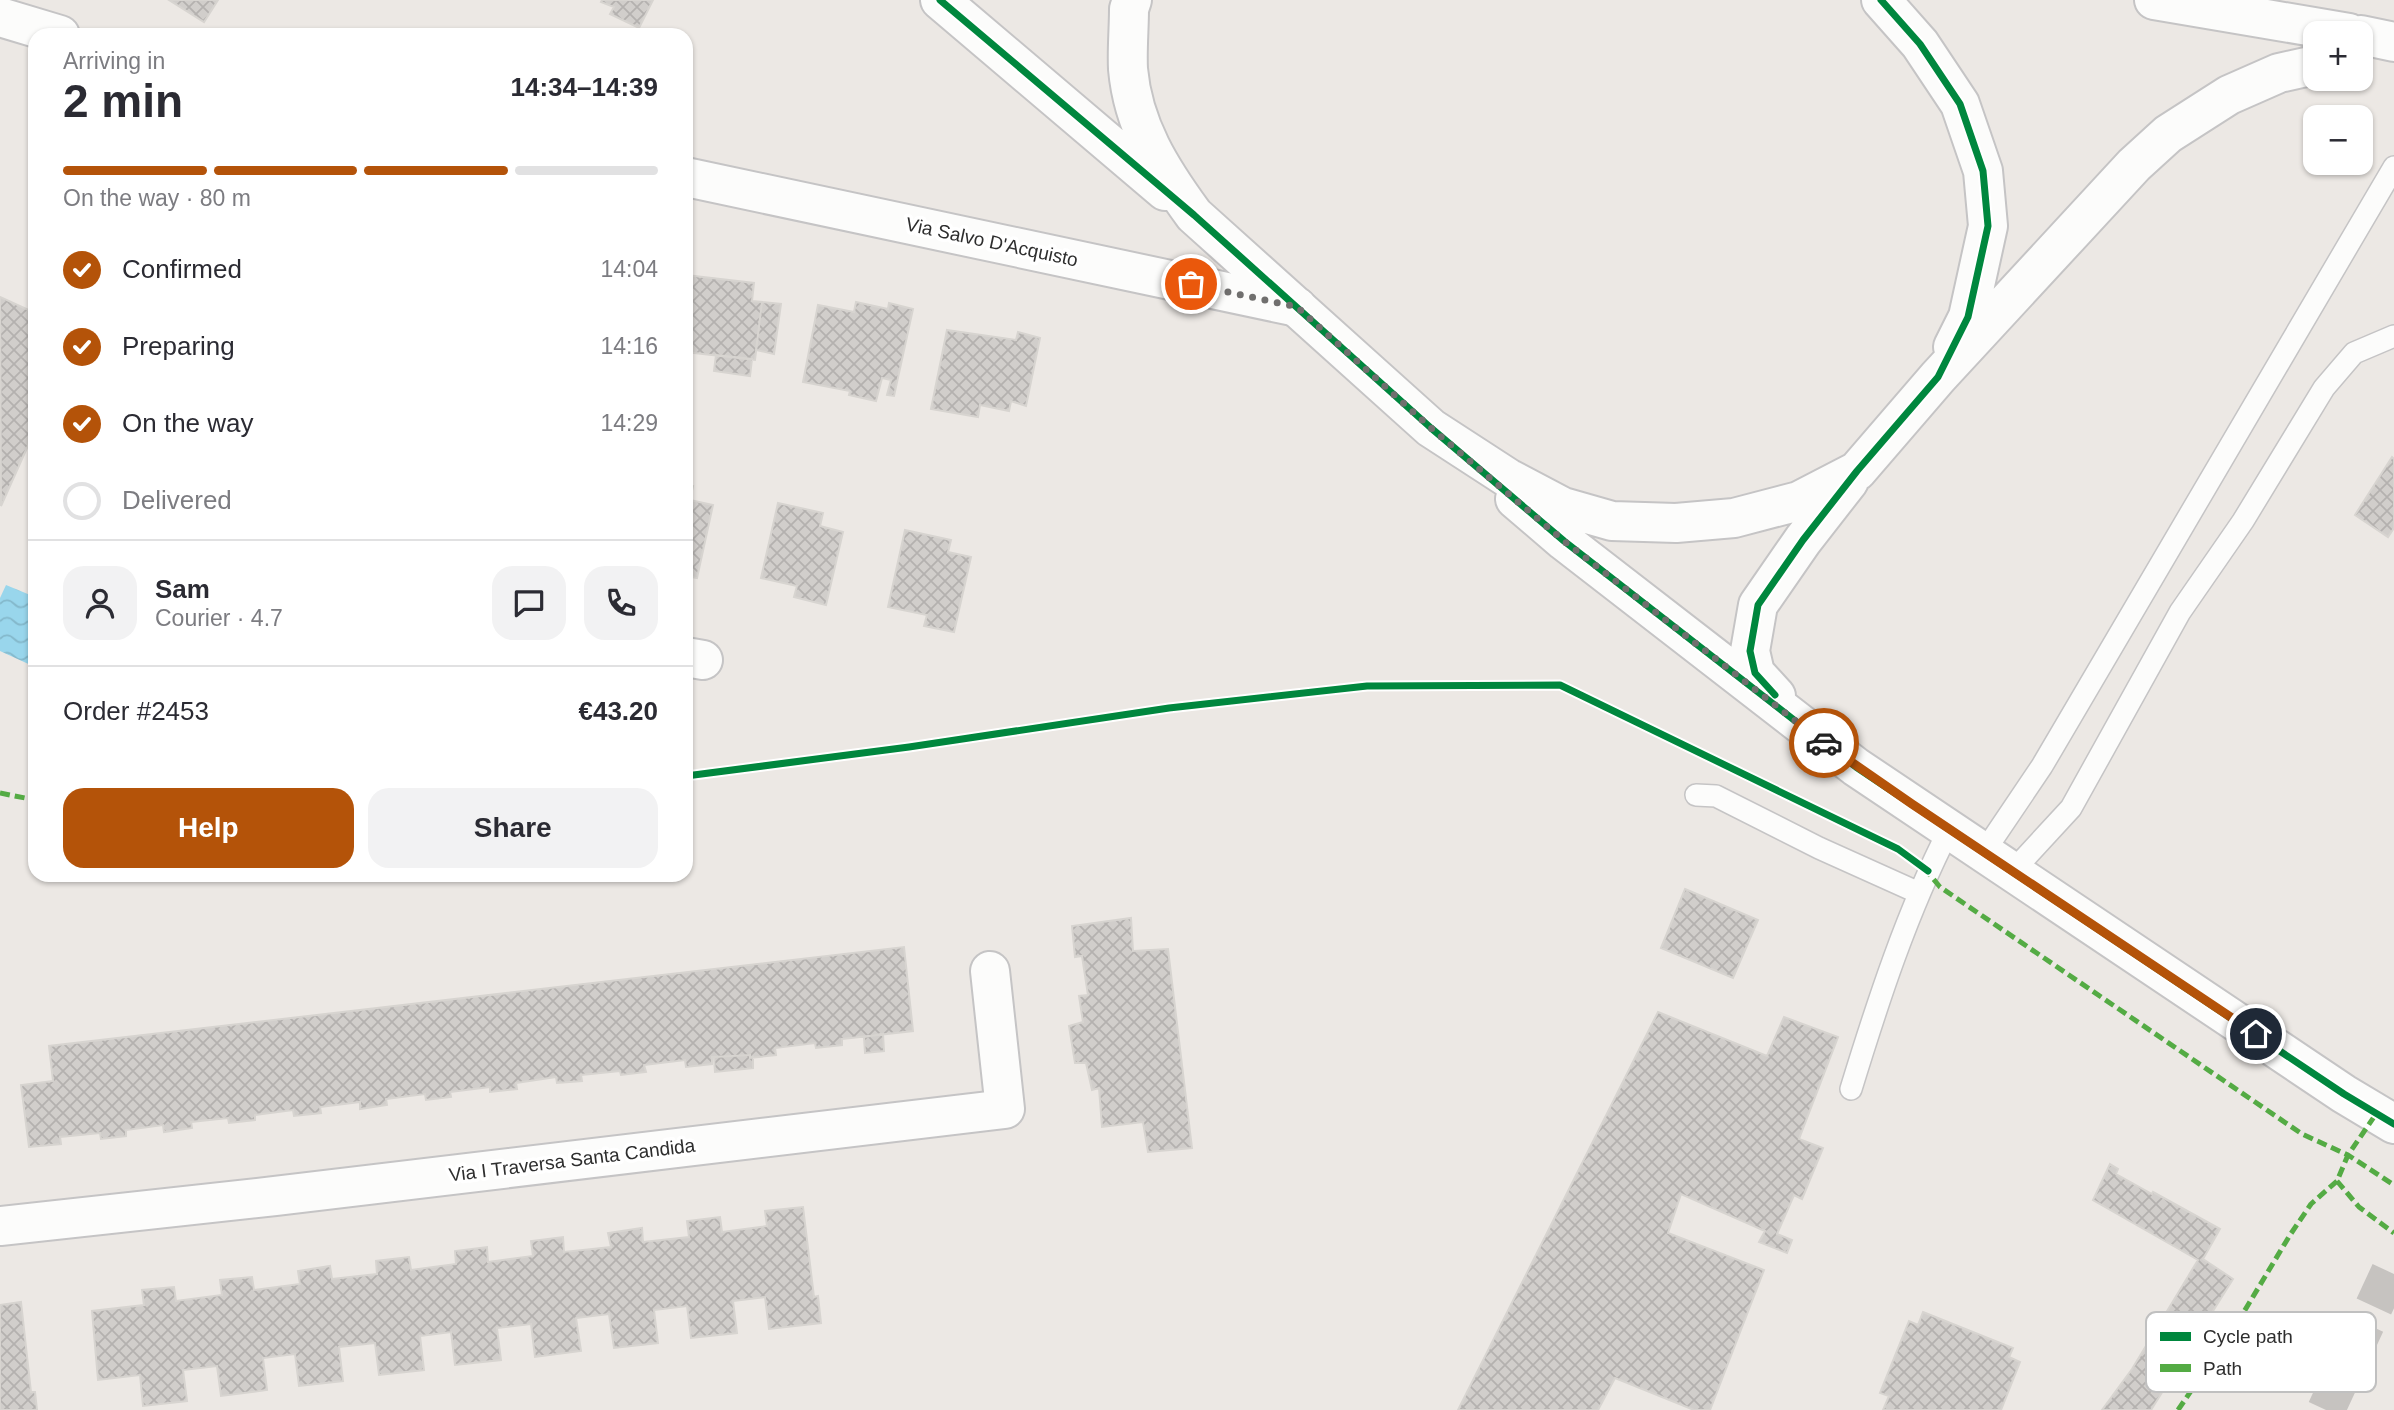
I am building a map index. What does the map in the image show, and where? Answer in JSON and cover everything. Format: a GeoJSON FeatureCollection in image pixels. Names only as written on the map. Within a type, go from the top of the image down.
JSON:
{"type":"FeatureCollection","features":[{"type":"Feature","properties":{"kind":"street"},"geometry":{"type":"LineString","coordinates":[[940,0],[1194,215],[1431,428],[1564,541],[1803,727],[1949,830],[2344,1094],[2394,1124]]}},
{"type":"Feature","properties":{"kind":"street"},"geometry":{"type":"LineString","coordinates":[[1132,0],[1129,9],[1128,69],[1141,126],[1163,173],[1194,215]]}},
{"type":"Feature","properties":{"kind":"street"},"geometry":{"type":"LineString","coordinates":[[1881,0],[1920,44],[1960,104],[1983,171],[1988,226],[1968,317],[1938,377]]}},
{"type":"Feature","properties":{"kind":"street"},"geometry":{"type":"LineString","coordinates":[[2154,0],[2303,25]]}},
{"type":"Feature","properties":{"kind":"street"},"geometry":{"type":"LineString","coordinates":[[0,17],[37,28]]}},
{"type":"Feature","properties":{"kind":"street"},"geometry":{"type":"LineString","coordinates":[[2373,38],[2394,42]]}},
{"type":"Feature","properties":{"kind":"street"},"geometry":{"type":"LineString","coordinates":[[2373,57],[2394,58]]}},
{"type":"Feature","properties":{"kind":"street"},"geometry":{"type":"LineString","coordinates":[[1803,727],[1755,673],[1750,651],[1758,605],[1803,540],[1857,471],[1938,377],[2134,165],[2168,134],[2229,94],[2279,73],[2303,68]]}},
{"type":"Feature","properties":{"kind":"street","name":"Via Salvo D'Acquisto"},"geometry":{"type":"LineString","coordinates":[[693,178],[1297,307]]}},
{"type":"Feature","properties":{"kind":"street"},"geometry":{"type":"LineString","coordinates":[[1431,428],[1508,478],[1563,507],[1612,521],[1676,523],[1734,518],[1799,501],[1857,471]]}},
{"type":"Feature","properties":{"kind":"street","name":"Via I Traversa Santa Candida"},"geometry":{"type":"LineString","coordinates":[[0,1226],[1004,1109],[990,971]]}},
{"type":"Feature","properties":{"kind":"lane"},"geometry":{"type":"LineString","coordinates":[[1998,862],[2042,766],[2394,167]]}},
{"type":"Feature","properties":{"kind":"lane"},"geometry":{"type":"LineString","coordinates":[[1998,862],[2071,808],[2180,612],[2242,521],[2324,388],[2354,353],[2394,336]]}},
{"type":"Feature","properties":{"kind":"lane"},"geometry":{"type":"LineString","coordinates":[[1696,795],[1716,796],[1819,848],[1919,893]]}},
{"type":"Feature","properties":{"kind":"lane"},"geometry":{"type":"LineString","coordinates":[[1851,1089],[1876,1005],[1919,893],[1949,830]]}},
{"type":"Feature","properties":{"kind":"water"},"geometry":{"type":"Polygon","coordinates":[[[6,585],[28,594],[28,664],[0,651],[0,598],[6,585]]]}},
{"type":"Feature","properties":{"kind":"building"},"geometry":{"type":"Polygon","coordinates":[[[169,0],[218,0],[204,22],[169,0]]]}},
{"type":"Feature","properties":{"kind":"building"},"geometry":{"type":"Polygon","coordinates":[[[653,0],[639,28],[610,14],[614,7],[601,2],[653,0]]]}},
{"type":"Feature","properties":{"kind":"building"},"geometry":{"type":"Polygon","coordinates":[[[693,276],[754,283],[752,301],[762,302],[755,360],[693,353],[693,276]]]}},
{"type":"Feature","properties":{"kind":"building"},"geometry":{"type":"Polygon","coordinates":[[[0,297],[28,310],[28,446],[1,506],[0,297]]]}},
{"type":"Feature","properties":{"kind":"building"},"geometry":{"type":"Polygon","coordinates":[[[762,302],[781,304],[774,354],[756,350],[762,302]]]}},
{"type":"Feature","properties":{"kind":"building"},"geometry":{"type":"Polygon","coordinates":[[[856,302],[888,309],[889,303],[913,309],[894,396],[887,395],[891,380],[882,378],[876,401],[849,395],[850,391],[803,382],[818,305],[854,312],[856,302]]]}},
{"type":"Feature","properties":{"kind":"building"},"geometry":{"type":"Polygon","coordinates":[[[947,330],[1016,340],[1018,332],[1040,338],[1026,406],[1011,401],[1009,411],[980,405],[978,417],[931,409],[947,330]]]}},
{"type":"Feature","properties":{"kind":"building"},"geometry":{"type":"Polygon","coordinates":[[[716,355],[752,359],[750,376],[714,371],[716,355]]]}},
{"type":"Feature","properties":{"kind":"building"},"geometry":{"type":"Polygon","coordinates":[[[2392,457],[2394,528],[2388,537],[2355,515],[2392,457]]]}},
{"type":"Feature","properties":{"kind":"building"},"geometry":{"type":"Polygon","coordinates":[[[693,501],[713,505],[697,578],[693,577],[693,501]]]}},
{"type":"Feature","properties":{"kind":"building"},"geometry":{"type":"Polygon","coordinates":[[[778,503],[823,513],[820,526],[843,532],[826,605],[794,597],[797,586],[761,578],[778,503]]]}},
{"type":"Feature","properties":{"kind":"building"},"geometry":{"type":"Polygon","coordinates":[[[905,530],[951,540],[948,552],[971,557],[954,632],[924,626],[927,615],[888,607],[905,530]]]}},
{"type":"Feature","properties":{"kind":"building"},"geometry":{"type":"Polygon","coordinates":[[[1685,889],[1758,920],[1733,978],[1661,948],[1685,889]]]}},
{"type":"Feature","properties":{"kind":"building"},"geometry":{"type":"Polygon","coordinates":[[[1131,918],[1133,951],[1168,949],[1192,1148],[1148,1152],[1143,1122],[1102,1127],[1099,1088],[1092,1090],[1086,1063],[1075,1063],[1069,1026],[1083,1022],[1079,996],[1088,995],[1082,956],[1075,957],[1072,926],[1131,918]]]}},
{"type":"Feature","properties":{"kind":"building"},"geometry":{"type":"Polygon","coordinates":[[[904,947],[913,1031],[842,1039],[842,1045],[816,1048],[815,1043],[775,1048],[776,1055],[750,1058],[750,1055],[712,1057],[712,1064],[686,1067],[685,1060],[644,1065],[646,1072],[621,1075],[620,1071],[581,1075],[582,1081],[557,1083],[556,1077],[516,1083],[517,1089],[490,1092],[490,1087],[450,1092],[451,1097],[426,1100],[425,1094],[386,1099],[387,1105],[360,1109],[360,1102],[320,1107],[321,1113],[294,1116],[293,1110],[255,1115],[255,1120],[229,1123],[228,1118],[191,1122],[192,1128],[164,1132],[163,1125],[126,1130],[126,1136],[101,1139],[100,1133],[60,1137],[61,1144],[29,1147],[21,1085],[53,1081],[49,1046],[904,947]]]}},
{"type":"Feature","properties":{"kind":"building"},"geometry":{"type":"Polygon","coordinates":[[[1658,1012],[1767,1056],[1784,1017],[1838,1037],[1799,1139],[1823,1148],[1802,1199],[1794,1195],[1777,1234],[1792,1240],[1787,1253],[1759,1242],[1765,1231],[1681,1194],[1668,1233],[1764,1270],[1710,1410],[1694,1410],[1615,1378],[1598,1410],[1458,1410],[1658,1012]]]}},
{"type":"Feature","properties":{"kind":"building"},"geometry":{"type":"Polygon","coordinates":[[[883,1034],[884,1051],[865,1053],[864,1037],[883,1034]]]}},
{"type":"Feature","properties":{"kind":"building"},"geometry":{"type":"Polygon","coordinates":[[[750,1055],[750,1058],[753,1057],[753,1068],[715,1072],[714,1057],[750,1055]]]}},
{"type":"Feature","properties":{"kind":"building"},"geometry":{"type":"Polygon","coordinates":[[[2110,1164],[2118,1169],[2116,1174],[2220,1229],[2203,1259],[2233,1279],[2212,1312],[2167,1312],[2198,1260],[2093,1200],[2110,1164]]]}},
{"type":"Feature","properties":{"kind":"building"},"geometry":{"type":"Polygon","coordinates":[[[803,1207],[814,1297],[818,1296],[821,1323],[769,1329],[765,1297],[733,1301],[737,1333],[691,1338],[687,1306],[654,1310],[658,1343],[614,1348],[609,1314],[576,1318],[581,1351],[535,1357],[531,1324],[497,1328],[501,1360],[455,1365],[451,1332],[420,1336],[424,1370],[379,1375],[375,1343],[339,1347],[343,1381],[299,1386],[295,1354],[263,1358],[267,1390],[221,1396],[217,1366],[183,1370],[187,1401],[143,1406],[140,1375],[98,1380],[92,1311],[144,1305],[142,1290],[174,1287],[176,1301],[222,1295],[220,1280],[252,1277],[254,1290],[300,1284],[298,1271],[330,1266],[332,1279],[377,1274],[376,1261],[409,1257],[411,1270],[456,1264],[455,1251],[487,1247],[488,1262],[533,1256],[531,1241],[563,1237],[564,1252],[611,1247],[608,1233],[642,1228],[643,1242],[689,1237],[687,1221],[720,1217],[722,1232],[767,1226],[765,1211],[803,1207]]]}},
{"type":"Feature","properties":{"kind":"building"},"geometry":{"type":"Polygon","coordinates":[[[21,1302],[31,1392],[35,1392],[37,1410],[0,1410],[0,1305],[21,1302]]]}},
{"type":"Feature","properties":{"kind":"building"},"geometry":{"type":"Polygon","coordinates":[[[1923,1312],[2013,1348],[2009,1357],[2020,1362],[2001,1410],[1883,1410],[1889,1396],[1880,1393],[1909,1321],[1918,1325],[1923,1312]]]}},
{"type":"Feature","properties":{"kind":"building"},"geometry":{"type":"Polygon","coordinates":[[[2146,1346],[2146,1392],[2162,1392],[2151,1410],[2102,1410],[2146,1346]]]}},
{"type":"Feature","properties":{"kind":"tunnel"},"geometry":{"type":"LineString","coordinates":[[2371,1312],[2394,1263]]}},
{"type":"Feature","properties":{"kind":"tunnel"},"geometry":{"type":"LineString","coordinates":[[2326,1410],[2334,1392]]}},
{"type":"Feature","properties":{"kind":"marked path"},"geometry":{"type":"LineString","coordinates":[[0,793],[28,799]]}},
{"type":"Feature","properties":{"kind":"marked path"},"geometry":{"type":"LineString","coordinates":[[1924,868],[1940,887],[2302,1134],[2348,1155],[2394,1185]]}},
{"type":"Feature","properties":{"kind":"marked path"},"geometry":{"type":"LineString","coordinates":[[2244,1312],[2311,1204],[2337,1181],[2348,1155],[2376,1114]]}},
{"type":"Feature","properties":{"kind":"marked path"},"geometry":{"type":"LineString","coordinates":[[2337,1181],[2359,1207],[2394,1233]]}},
{"type":"Feature","properties":{"kind":"marked path"},"geometry":{"type":"LineString","coordinates":[[2178,1410],[2190,1392]]}},
{"type":"Feature","properties":{"kind":"cycle path"},"geometry":{"type":"LineString","coordinates":[[940,0],[1194,215],[1431,428],[1564,541],[1803,727],[1856,767],[2344,1094],[2394,1124]]}},
{"type":"Feature","properties":{"kind":"cycle path"},"geometry":{"type":"LineString","coordinates":[[1775,695],[1755,673],[1750,651],[1758,605],[1803,540],[1857,471],[1938,377],[1968,317],[1988,226],[1983,171],[1960,104],[1920,44],[1881,0]]}},
{"type":"Feature","properties":{"kind":"cycle path"},"geometry":{"type":"LineString","coordinates":[[693,775],[909,747],[1169,708],[1367,686],[1560,685],[1898,849],[1928,871]]}},
{"type":"Feature","properties":{"kind":"way so far"},"geometry":{"type":"LineString","coordinates":[[1191,284],[1297,307],[1431,428],[1564,541],[1824,743]]}},
{"type":"Feature","properties":{"kind":"route"},"geometry":{"type":"LineString","coordinates":[[1824,743],[2256,1034]]}}]}
